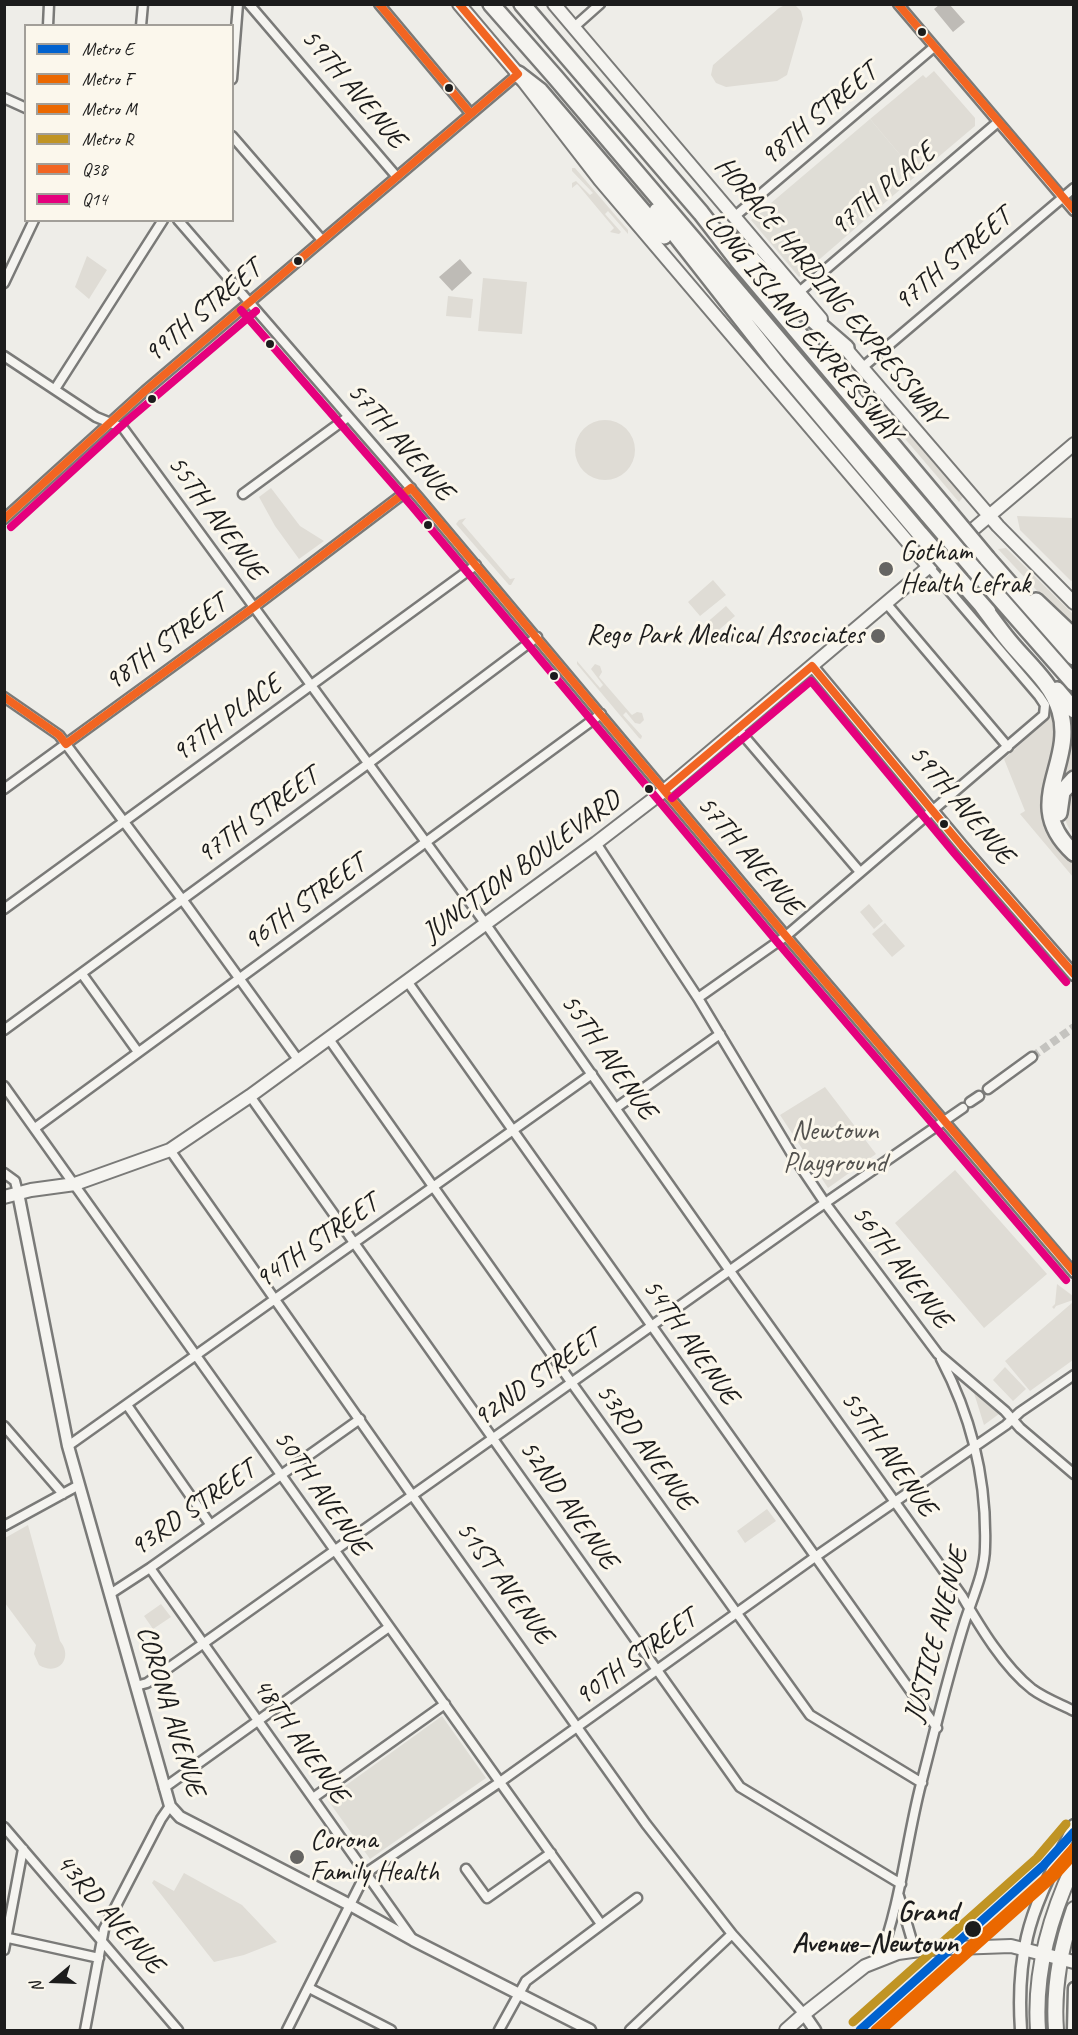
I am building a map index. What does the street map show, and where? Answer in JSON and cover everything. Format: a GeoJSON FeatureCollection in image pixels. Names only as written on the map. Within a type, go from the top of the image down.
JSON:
{"type":"FeatureCollection","features":[{"type":"Feature","properties":{"kind":"highway","name":"LONG ISLAND EXPRESSWAY"},"geometry":{"type":"LineString","coordinates":[[491,4],[1074,683]]}},
{"type":"Feature","properties":{"kind":"highway","name":"LONG ISLAND EXPRESSWAY"},"geometry":{"type":"LineString","coordinates":[[522,4],[701,213],[738,261],[987,558],[1074,657]]}},
{"type":"Feature","properties":{"kind":"highway"},"geometry":{"type":"LineString","coordinates":[[529,4],[548,33]]}},
{"type":"Feature","properties":{"kind":"highway"},"geometry":{"type":"LineString","coordinates":[[505,21],[548,83],[644,195],[777,364],[921,535],[1074,710]]}},
{"type":"Feature","properties":{"kind":"highway"},"geometry":{"type":"LineString","coordinates":[[518,74],[540,91],[720,302],[777,364]]}},
{"type":"Feature","properties":{"kind":"highway"},"geometry":{"type":"LineString","coordinates":[[701,213],[747,254],[787,297],[846,348]]}},
{"type":"Feature","properties":{"kind":"highway"},"geometry":{"type":"LineString","coordinates":[[1011,585],[1034,600],[1074,637]]}},
{"type":"Feature","properties":{"kind":"highway"},"geometry":{"type":"LineString","coordinates":[[981,604],[1047,686],[1058,704],[1062,717],[1062,733],[1051,790],[1050,817],[1059,838],[1074,853]]}},
{"type":"Feature","properties":{"kind":"highway"},"geometry":{"type":"LineString","coordinates":[[1074,778],[1062,792],[1059,806],[1063,826],[1074,839]]}},
{"type":"Feature","properties":{"kind":"main road"},"geometry":{"type":"LineString","coordinates":[[459,4],[518,74],[607,187],[928,567]]}},
{"type":"Feature","properties":{"kind":"main road","name":"HORACE HARDING EXPRESSWAY"},"geometry":{"type":"LineString","coordinates":[[554,4],[989,516],[1074,603]]}},
{"type":"Feature","properties":{"kind":"main road","name":"JUNCTION BOULEVARD"},"geometry":{"type":"LineString","coordinates":[[4,1197],[75,1184],[170,1150],[250,1096],[665,790],[1074,444]]}},
{"type":"Feature","properties":{"kind":"main road"},"geometry":{"type":"LineString","coordinates":[[1038,2031],[1037,2000],[1043,1954],[1052,1917],[1074,1865]]}},
{"type":"Feature","properties":{"kind":"main road"},"geometry":{"type":"LineString","coordinates":[[1056,2031],[1056,1989],[1067,1960],[1073,1911]]}},
{"type":"Feature","properties":{"kind":"main road"},"geometry":{"type":"LineString","coordinates":[[786,2031],[804,2014],[866,1966],[898,1953],[1011,1946],[1067,1960]]}},
{"type":"Feature","properties":{"kind":"street"},"geometry":{"type":"LineString","coordinates":[[48,24],[49,4]]}},
{"type":"Feature","properties":{"kind":"street"},"geometry":{"type":"LineString","coordinates":[[141,24],[142,4]]}},
{"type":"Feature","properties":{"kind":"street"},"geometry":{"type":"LineString","coordinates":[[234,54],[238,4]]}},
{"type":"Feature","properties":{"kind":"street","name":"59TH AVENUE"},"geometry":{"type":"LineString","coordinates":[[249,4],[397,177]]}},
{"type":"Feature","properties":{"kind":"street"},"geometry":{"type":"LineString","coordinates":[[379,4],[471,114]]}},
{"type":"Feature","properties":{"kind":"street"},"geometry":{"type":"LineString","coordinates":[[573,27],[600,4]]}},
{"type":"Feature","properties":{"kind":"street"},"geometry":{"type":"LineString","coordinates":[[898,4],[1074,211]]}},
{"type":"Feature","properties":{"kind":"street","name":"98TH STREET"},"geometry":{"type":"LineString","coordinates":[[734,217],[934,47]]}},
{"type":"Feature","properties":{"kind":"street","name":"99TH STREET"},"geometry":{"type":"LineString","coordinates":[[4,519],[110,423],[518,74]]}},
{"type":"Feature","properties":{"kind":"street"},"geometry":{"type":"LineString","coordinates":[[4,98],[24,107]]}},
{"type":"Feature","properties":{"kind":"street","name":"97TH PLACE"},"geometry":{"type":"LineString","coordinates":[[798,292],[998,122]]}},
{"type":"Feature","properties":{"kind":"street"},"geometry":{"type":"LineString","coordinates":[[234,138],[322,240]]}},
{"type":"Feature","properties":{"kind":"street","name":"97TH STREET"},"geometry":{"type":"LineString","coordinates":[[862,367],[1074,188]]}},
{"type":"Feature","properties":{"kind":"street"},"geometry":{"type":"LineString","coordinates":[[4,283],[33,222]]}},
{"type":"Feature","properties":{"kind":"street"},"geometry":{"type":"LineString","coordinates":[[55,389],[162,222]]}},
{"type":"Feature","properties":{"kind":"street","name":"57TH AVENUE"},"geometry":{"type":"LineString","coordinates":[[180,222],[411,488],[786,936],[1074,1273]]}},
{"type":"Feature","properties":{"kind":"street","name":"55TH AVENUE"},"geometry":{"type":"LineString","coordinates":[[4,356],[96,417],[123,428],[485,923],[1018,1677],[1035,1691],[1074,1711]]}},
{"type":"Feature","properties":{"kind":"street"},"geometry":{"type":"LineString","coordinates":[[243,494],[348,417]]}},
{"type":"Feature","properties":{"kind":"street","name":"98TH STREET"},"geometry":{"type":"LineString","coordinates":[[4,789],[254,607],[411,488]]}},
{"type":"Feature","properties":{"kind":"street","name":"97TH PLACE"},"geometry":{"type":"LineString","coordinates":[[4,909],[476,565]]}},
{"type":"Feature","properties":{"kind":"street"},"geometry":{"type":"LineString","coordinates":[[698,998],[786,936],[1008,747],[1046,711],[1039,696],[928,567]]}},
{"type":"Feature","properties":{"kind":"street"},"geometry":{"type":"LineString","coordinates":[[886,603],[1008,747]]}},
{"type":"Feature","properties":{"kind":"street","name":"97TH STREET"},"geometry":{"type":"LineString","coordinates":[[4,1030],[537,637]]}},
{"type":"Feature","properties":{"kind":"street","name":"59TH AVENUE"},"geometry":{"type":"LineString","coordinates":[[812,666],[962,846],[1074,975]]}},
{"type":"Feature","properties":{"kind":"street"},"geometry":{"type":"LineString","coordinates":[[4,697],[60,735],[299,1061]]}},
{"type":"Feature","properties":{"kind":"street","name":"96TH STREET"},"geometry":{"type":"LineString","coordinates":[[35,1128],[601,714]]}},
{"type":"Feature","properties":{"kind":"street"},"geometry":{"type":"LineString","coordinates":[[738,729],[860,872]]}},
{"type":"Feature","properties":{"kind":"street","name":"56TH AVENUE"},"geometry":{"type":"LineString","coordinates":[[596,843],[698,998],[789,1151],[938,1354],[1074,1474]]}},
{"type":"Feature","properties":{"kind":"street"},"geometry":{"type":"LineString","coordinates":[[82,974],[138,1052]]}},
{"type":"Feature","properties":{"kind":"street","name":"54TH AVENUE"},"geometry":{"type":"LineString","coordinates":[[407,981],[937,1728]]}},
{"type":"Feature","properties":{"kind":"street"},"geometry":{"type":"LineString","coordinates":[[616,1108],[720,1034]]}},
{"type":"Feature","properties":{"kind":"street","name":"53RD AVENUE"},"geometry":{"type":"LineString","coordinates":[[329,1039],[571,1383],[810,1715],[922,1783]]}},
{"type":"Feature","properties":{"kind":"street"},"geometry":{"type":"LineString","coordinates":[[988,1089],[1032,1057]]}},
{"type":"Feature","properties":{"kind":"street","name":"94TH STREET"},"geometry":{"type":"LineString","coordinates":[[68,1446],[592,1074]]}},
{"type":"Feature","properties":{"kind":"street","name":"50TH AVENUE"},"geometry":{"type":"LineString","coordinates":[[4,1086],[601,1924]]}},
{"type":"Feature","properties":{"kind":"street","name":"52ND AVENUE"},"geometry":{"type":"LineString","coordinates":[[250,1096],[741,1787],[901,1884]]}},
{"type":"Feature","properties":{"kind":"street","name":"92ND STREET"},"geometry":{"type":"LineString","coordinates":[[136,1686],[147,1683],[979,1096]]}},
{"type":"Feature","properties":{"kind":"street","name":"51ST AVENUE"},"geometry":{"type":"LineString","coordinates":[[170,1150],[646,1824],[732,1934],[804,2014],[815,2031]]}},
{"type":"Feature","properties":{"kind":"street","name":"CORONA AVENUE"},"geometry":{"type":"LineString","coordinates":[[4,1173],[15,1181],[68,1446],[170,1806],[180,1817],[590,2031]]}},
{"type":"Feature","properties":{"kind":"street","name":"JUSTICE AVENUE"},"geometry":{"type":"LineString","coordinates":[[879,1960],[901,1884],[911,1826],[922,1783],[985,1549],[984,1498],[975,1446],[959,1395],[938,1354]]}},
{"type":"Feature","properties":{"kind":"street","name":"90TH STREET"},"geometry":{"type":"LineString","coordinates":[[287,2031],[366,1873],[500,1782],[1074,1375]]}},
{"type":"Feature","properties":{"kind":"street"},"geometry":{"type":"LineString","coordinates":[[127,1405],[210,1524]]}},
{"type":"Feature","properties":{"kind":"street","name":"93RD STREET"},"geometry":{"type":"LineString","coordinates":[[110,1594],[360,1419]]}},
{"type":"Feature","properties":{"kind":"street"},"geometry":{"type":"LineString","coordinates":[[4,1426],[63,1494]]}},
{"type":"Feature","properties":{"kind":"street"},"geometry":{"type":"LineString","coordinates":[[4,1526],[79,1485]]}},
{"type":"Feature","properties":{"kind":"street","name":"48TH AVENUE"},"geometry":{"type":"LineString","coordinates":[[150,1568],[412,1940]]}},
{"type":"Feature","properties":{"kind":"street"},"geometry":{"type":"LineString","coordinates":[[164,1788],[389,1627]]}},
{"type":"Feature","properties":{"kind":"street"},"geometry":{"type":"LineString","coordinates":[[313,1798],[445,1704]]}},
{"type":"Feature","properties":{"kind":"street"},"geometry":{"type":"LineString","coordinates":[[85,2031],[104,1929],[170,1806]]}},
{"type":"Feature","properties":{"kind":"street"},"geometry":{"type":"LineString","coordinates":[[1021,2031],[1021,1979],[1030,1928],[1047,1882],[1074,1825]]}},
{"type":"Feature","properties":{"kind":"street","name":"43RD AVENUE"},"geometry":{"type":"LineString","coordinates":[[4,1827],[178,2031]]}},
{"type":"Feature","properties":{"kind":"street"},"geometry":{"type":"LineString","coordinates":[[4,1950],[23,1849]]}},
{"type":"Feature","properties":{"kind":"street"},"geometry":{"type":"LineString","coordinates":[[466,1869],[487,1898],[551,1853]]}},
{"type":"Feature","properties":{"kind":"street"},"geometry":{"type":"LineString","coordinates":[[898,1896],[915,1951]]}},
{"type":"Feature","properties":{"kind":"street"},"geometry":{"type":"LineString","coordinates":[[499,2031],[526,1981],[637,1898]]}},
{"type":"Feature","properties":{"kind":"street"},"geometry":{"type":"LineString","coordinates":[[630,2031],[732,1934]]}},
{"type":"Feature","properties":{"kind":"street"},"geometry":{"type":"LineString","coordinates":[[6,1938],[99,1958]]}},
{"type":"Feature","properties":{"kind":"street"},"geometry":{"type":"LineString","coordinates":[[309,1988],[391,2031]]}},
{"type":"Feature","properties":{"kind":"street"},"geometry":{"type":"LineString","coordinates":[[1073,2031],[1074,1988]]}},
{"type":"Feature","properties":{"kind":"shaded area"},"geometry":{"type":"Polygon","coordinates":[[[939,5],[950,5],[965,22],[953,32],[934,9],[939,5]]]}},
{"type":"Feature","properties":{"kind":"shaded area"},"geometry":{"type":"Polygon","coordinates":[[[870,119],[917,175],[799,277],[751,220],[870,119]]]}},
{"type":"Feature","properties":{"kind":"shaded area"},"geometry":{"type":"Polygon","coordinates":[[[460,259],[472,273],[452,291],[439,277],[460,259]]]}},
{"type":"Feature","properties":{"kind":"shaded area"},"geometry":{"type":"Polygon","coordinates":[[[442,1716],[486,1778],[370,1859],[327,1799],[442,1716]]]}},
{"type":"Feature","properties":{"kind":"green space"},"geometry":{"type":"Polygon","coordinates":[[[785,5],[796,6],[801,11],[803,19],[787,75],[777,81],[726,87],[716,83],[711,75],[713,65],[785,5]]]}},
{"type":"Feature","properties":{"kind":"green space"},"geometry":{"type":"Polygon","coordinates":[[[934,71],[975,118],[975,126],[917,175],[870,119],[923,75],[926,78],[934,71]]]}},
{"type":"Feature","properties":{"kind":"green space"},"geometry":{"type":"Polygon","coordinates":[[[572,168],[575,168],[628,230],[628,234],[608,211],[605,214],[621,232],[619,234],[610,232],[614,228],[579,186],[577,184],[572,188],[572,183],[576,181],[590,195],[593,193],[572,171],[572,168]]]}},
{"type":"Feature","properties":{"kind":"green space"},"geometry":{"type":"Polygon","coordinates":[[[87,256],[107,270],[89,299],[75,287],[87,256]]]}},
{"type":"Feature","properties":{"kind":"green space"},"geometry":{"type":"Polygon","coordinates":[[[483,278],[527,282],[522,334],[478,331],[483,278]]]}},
{"type":"Feature","properties":{"kind":"green space"},"geometry":{"type":"Polygon","coordinates":[[[448,296],[473,299],[471,318],[446,316],[448,296]]]}},
{"type":"Feature","properties":{"kind":"green space"},"geometry":{"type":"Polygon","coordinates":[[[808,325],[840,353],[963,497],[959,502],[808,325]]]}},
{"type":"Feature","properties":{"kind":"green space"},"geometry":{"type":"Polygon","coordinates":[[[605,420],[622,425],[630,433],[635,450],[630,467],[622,475],[605,480],[588,475],[580,467],[575,450],[580,433],[588,425],[605,420]]]}},
{"type":"Feature","properties":{"kind":"green space"},"geometry":{"type":"Polygon","coordinates":[[[271,488],[300,526],[324,541],[299,559],[275,526],[259,497],[271,488]]]}},
{"type":"Feature","properties":{"kind":"green space"},"geometry":{"type":"Polygon","coordinates":[[[1017,516],[1073,518],[1073,580],[1071,581],[1020,530],[1017,516]]]}},
{"type":"Feature","properties":{"kind":"green space"},"geometry":{"type":"Polygon","coordinates":[[[466,518],[462,523],[510,579],[515,578],[511,585],[456,524],[459,520],[466,518]]]}},
{"type":"Feature","properties":{"kind":"green space"},"geometry":{"type":"Polygon","coordinates":[[[1006,548],[1073,614],[1073,629],[998,549],[1006,548]]]}},
{"type":"Feature","properties":{"kind":"green space"},"geometry":{"type":"Polygon","coordinates":[[[713,580],[726,595],[700,616],[688,602],[713,580]]]}},
{"type":"Feature","properties":{"kind":"green space"},"geometry":{"type":"Polygon","coordinates":[[[726,606],[735,616],[713,635],[704,625],[726,606]]]}},
{"type":"Feature","properties":{"kind":"green space"},"geometry":{"type":"Polygon","coordinates":[[[577,661],[600,688],[603,685],[591,669],[595,664],[600,666],[602,672],[599,677],[630,713],[632,715],[637,712],[642,713],[644,720],[640,724],[635,723],[626,712],[623,715],[642,736],[641,739],[577,664],[577,661]]]}},
{"type":"Feature","properties":{"kind":"green space"},"geometry":{"type":"Polygon","coordinates":[[[1055,712],[1058,722],[1045,820],[1056,842],[1073,860],[1073,877],[1020,814],[1025,811],[1004,759],[1055,712]]]}},
{"type":"Feature","properties":{"kind":"green space"},"geometry":{"type":"Polygon","coordinates":[[[1068,718],[1073,724],[1073,774],[1059,790],[1071,732],[1067,728],[1068,718]]]}},
{"type":"Feature","properties":{"kind":"green space"},"geometry":{"type":"Polygon","coordinates":[[[1073,792],[1073,834],[1065,814],[1069,793],[1073,792]]]}},
{"type":"Feature","properties":{"kind":"green space"},"geometry":{"type":"Polygon","coordinates":[[[869,904],[883,921],[874,929],[860,912],[869,904]]]}},
{"type":"Feature","properties":{"kind":"green space"},"geometry":{"type":"Polygon","coordinates":[[[885,923],[905,946],[892,957],[872,934],[885,923]]]}},
{"type":"Feature","properties":{"kind":"green space","name":"Newtown Playground"},"geometry":{"type":"Polygon","coordinates":[[[825,1087],[876,1154],[828,1188],[780,1115],[825,1087]]]}},
{"type":"Feature","properties":{"kind":"green space"},"geometry":{"type":"Polygon","coordinates":[[[955,1170],[1047,1274],[984,1328],[895,1223],[955,1170]]]}},
{"type":"Feature","properties":{"kind":"green space"},"geometry":{"type":"Polygon","coordinates":[[[1057,1284],[1073,1296],[1073,1300],[1056,1306],[1054,1309],[1052,1307],[1055,1304],[1057,1284]]]}},
{"type":"Feature","properties":{"kind":"green space"},"geometry":{"type":"Polygon","coordinates":[[[1073,1302],[1073,1360],[1030,1391],[1005,1361],[1073,1302]]]}},
{"type":"Feature","properties":{"kind":"green space"},"geometry":{"type":"Polygon","coordinates":[[[1005,1367],[1026,1389],[1013,1401],[993,1380],[1005,1367]]]}},
{"type":"Feature","properties":{"kind":"green space"},"geometry":{"type":"Polygon","coordinates":[[[974,1393],[999,1414],[984,1425],[974,1393]]]}},
{"type":"Feature","properties":{"kind":"green space"},"geometry":{"type":"Polygon","coordinates":[[[767,1509],[776,1521],[745,1543],[737,1531],[767,1509]]]}},
{"type":"Feature","properties":{"kind":"green space"},"geometry":{"type":"Polygon","coordinates":[[[28,1525],[60,1641],[64,1647],[65,1659],[62,1664],[52,1669],[39,1665],[34,1654],[36,1645],[5,1603],[5,1538],[28,1525]]]}},
{"type":"Feature","properties":{"kind":"green space"},"geometry":{"type":"Polygon","coordinates":[[[161,1604],[171,1617],[153,1629],[144,1616],[161,1604]]]}},
{"type":"Feature","properties":{"kind":"green space"},"geometry":{"type":"Polygon","coordinates":[[[184,1873],[242,1905],[277,1942],[244,1955],[214,1962],[152,1883],[154,1880],[174,1891],[184,1873]]]}},
{"type":"Feature","properties":{"kind":"tunnel"},"geometry":{"type":"LineString","coordinates":[[1032,1057],[1074,1027]]}},
{"type":"Feature","properties":{"kind":"metro line","name":"R"},"geometry":{"type":"LineString","coordinates":[[853,2022],[1037,1858],[1066,1824]]}},
{"type":"Feature","properties":{"kind":"metro line","name":"E"},"geometry":{"type":"LineString","coordinates":[[860,2030],[1044,1865],[1074,1832]]}},
{"type":"Feature","properties":{"kind":"metro line","name":"M"},"geometry":{"type":"LineString","coordinates":[[875,2030],[1051,1873],[1074,1847]]}},
{"type":"Feature","properties":{"kind":"metro line","name":"F"},"geometry":{"type":"LineString","coordinates":[[882,2030],[1055,1876],[1074,1855]]}},
{"type":"Feature","properties":{"kind":"transit line","name":"Q38"},"geometry":{"type":"LineString","coordinates":[[379,4],[471,114]]}},
{"type":"Feature","properties":{"kind":"transit line","name":"Q38"},"geometry":{"type":"LineString","coordinates":[[4,519],[145,391],[518,74],[459,4]]}},
{"type":"Feature","properties":{"kind":"transit line","name":"Q38"},"geometry":{"type":"LineString","coordinates":[[898,4],[1074,210]]}},
{"type":"Feature","properties":{"kind":"transit line","name":"Q14"},"geometry":{"type":"LineString","coordinates":[[241,310],[411,505],[778,943],[1066,1280]]}},
{"type":"Feature","properties":{"kind":"transit line","name":"Q14"},"geometry":{"type":"LineString","coordinates":[[11,527],[128,420],[256,311]]}},
{"type":"Feature","properties":{"kind":"transit line","name":"Q38"},"geometry":{"type":"LineString","coordinates":[[411,488],[786,936],[1074,1272]]}},
{"type":"Feature","properties":{"kind":"transit line","name":"Q38"},"geometry":{"type":"LineString","coordinates":[[66,744],[254,607],[411,488]]}},
{"type":"Feature","properties":{"kind":"transit line","name":"Q38"},"geometry":{"type":"LineString","coordinates":[[665,790],[812,666],[962,846],[1074,974]]}},
{"type":"Feature","properties":{"kind":"transit line","name":"Q14"},"geometry":{"type":"LineString","coordinates":[[672,798],[811,681],[954,853],[1066,982]]}},
{"type":"Feature","properties":{"kind":"transit line","name":"Q38"},"geometry":{"type":"LineString","coordinates":[[4,697],[59,735],[66,744]]}},
{"type":"Feature","properties":{"kind":"place","name":"Gotham Health Lefrak"},"geometry":{"type":"Point","coordinates":[886,569]}},
{"type":"Feature","properties":{"kind":"place","name":"Rego Park Medical Associates"},"geometry":{"type":"Point","coordinates":[878,636]}},
{"type":"Feature","properties":{"kind":"place","name":"Corona Family Health"},"geometry":{"type":"Point","coordinates":[297,1857]}},
{"type":"Feature","properties":{"kind":"place","name":"Grand Avenue–Newtown"},"geometry":{"type":"Point","coordinates":[973,1929]}}]}
